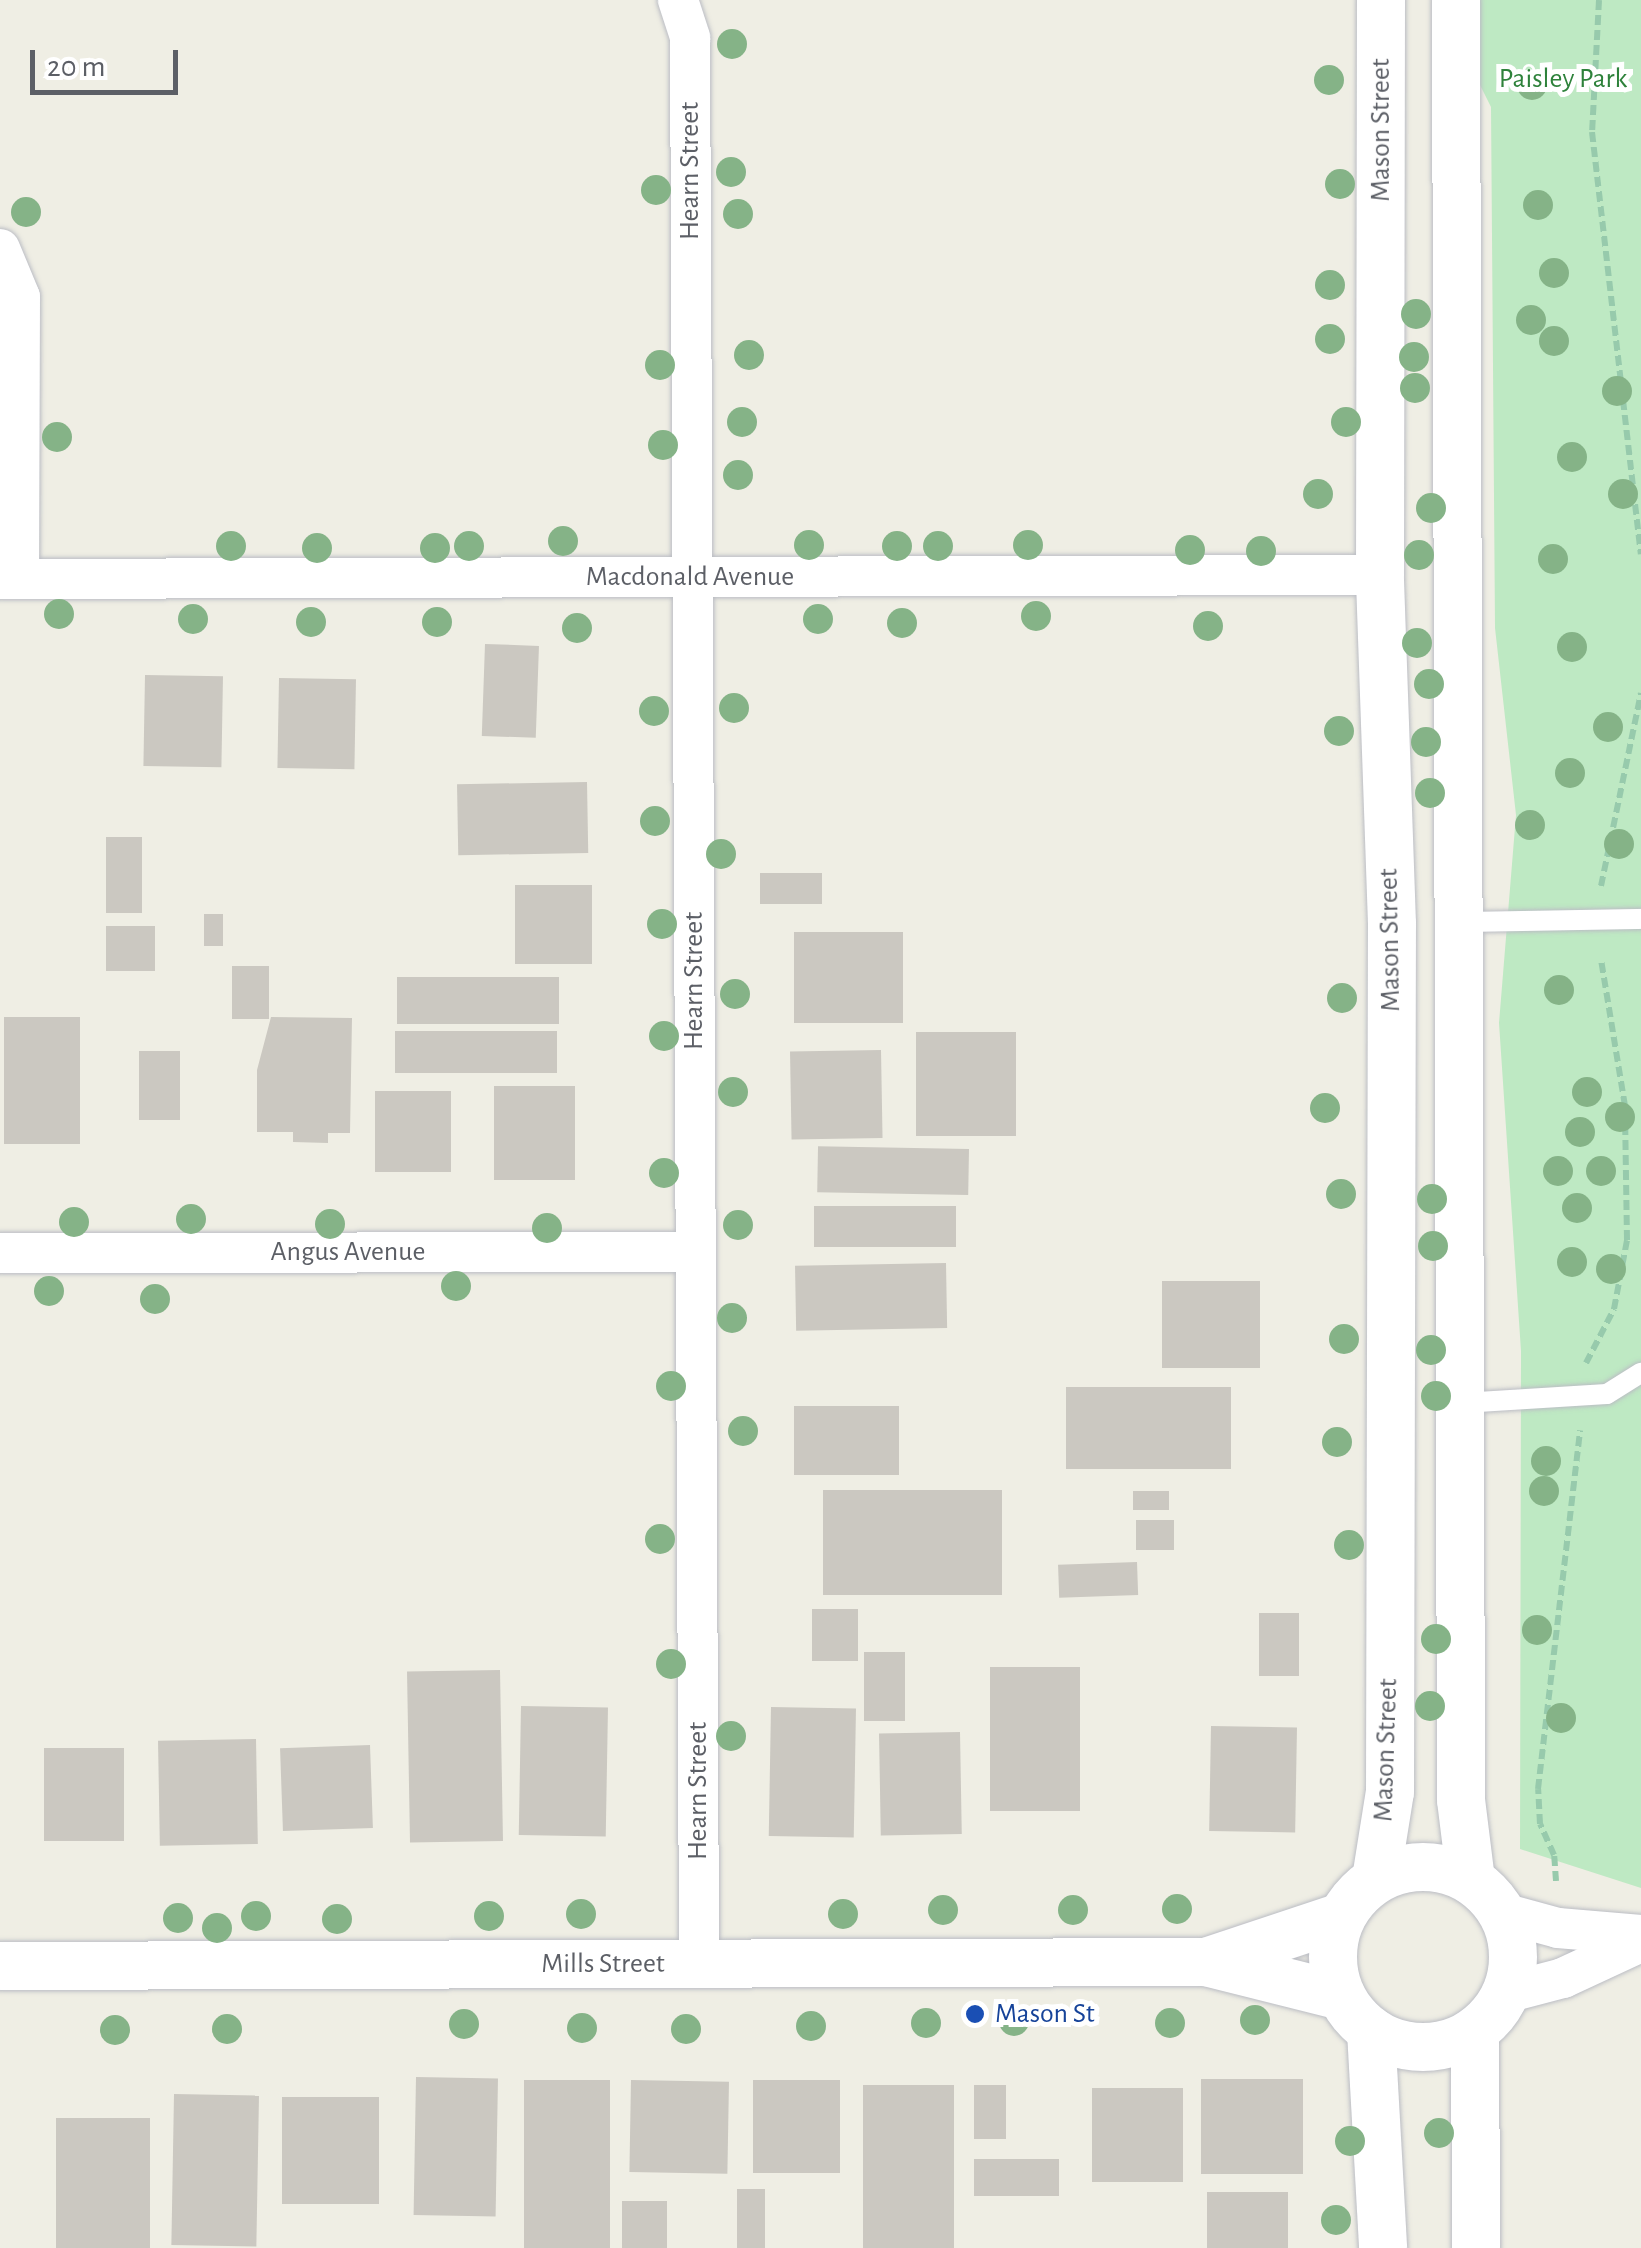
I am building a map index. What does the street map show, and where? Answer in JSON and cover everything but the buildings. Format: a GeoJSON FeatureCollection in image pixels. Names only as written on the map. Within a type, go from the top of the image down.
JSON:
{"type":"FeatureCollection","features":[{"type":"Feature","properties":{"kind":"street","name":"Hearn Street"},"geometry":{"type":"LineString","coordinates":[[678,0],[690,38],[698,1964]]}},
{"type":"Feature","properties":{"kind":"street","name":"Mason Street"},"geometry":{"type":"LineString","coordinates":[[1376,1880],[1390,1792],[1392,924],[1380,575],[1381,0]]}},
{"type":"Feature","properties":{"kind":"street"},"geometry":{"type":"LineString","coordinates":[[1356,2014],[1424,2048],[1476,2031],[1506,1993],[1513,1952],[1487,1896],[1461,1800],[1456,0]]}},
{"type":"Feature","properties":{"kind":"street"},"geometry":{"type":"LineString","coordinates":[[0,249],[20,297],[9,579]]}},
{"type":"Feature","properties":{"kind":"street","name":"Macdonald Avenue"},"geometry":{"type":"LineString","coordinates":[[9,579],[1380,575]]}},
{"type":"Feature","properties":{"kind":"street"},"geometry":{"type":"LineString","coordinates":[[1392,924],[1461,922]]}},
{"type":"Feature","properties":{"kind":"street","name":"Angus Avenue"},"geometry":{"type":"LineString","coordinates":[[0,1252],[696,1252]]}},
{"type":"Feature","properties":{"kind":"street"},"geometry":{"type":"LineString","coordinates":[[1383,2248],[1356,2014],[1333,1970],[1342,1917],[1376,1880],[1423,1866],[1558,1928],[1641,1938]]}},
{"type":"Feature","properties":{"kind":"street","name":"Mills Street"},"geometry":{"type":"LineString","coordinates":[[0,1966],[1206,1962],[1342,1917]]}},
{"type":"Feature","properties":{"kind":"street"},"geometry":{"type":"LineString","coordinates":[[1506,1993],[1563,1978],[1641,1938]]}},
{"type":"Feature","properties":{"kind":"street","name":"Mills Street"},"geometry":{"type":"LineString","coordinates":[[1206,1962],[1356,2014]]}},
{"type":"Feature","properties":{"kind":"street"},"geometry":{"type":"LineString","coordinates":[[1476,2031],[1476,2248]]}},
{"type":"Feature","properties":{"kind":"lane"},"geometry":{"type":"LineString","coordinates":[[1461,922],[1641,920]]}},
{"type":"Feature","properties":{"kind":"lane"},"geometry":{"type":"LineString","coordinates":[[1462,1404],[1593,1396],[1641,1373]]}},
{"type":"Feature","properties":{"kind":"path"},"geometry":{"type":"LineString","coordinates":[[1599,0],[1592,132],[1641,554]]}},
{"type":"Feature","properties":{"kind":"path"},"geometry":{"type":"LineString","coordinates":[[1601,886],[1641,693]]}},
{"type":"Feature","properties":{"kind":"path"},"geometry":{"type":"LineString","coordinates":[[1582,1370],[1614,1309],[1626,1240],[1625,1106],[1601,959]]}},
{"type":"Feature","properties":{"kind":"path"},"geometry":{"type":"LineString","coordinates":[[1558,1898],[1538,1789],[1580,1428]]}},
{"type":"Feature","properties":{"kind":"green space","name":"Paisley Park"},"geometry":{"type":"Polygon","coordinates":[[[1476,0],[1641,0],[1641,1888],[1520,1849],[1521,1351],[1499,1023],[1516,815],[1495,628],[1491,107],[1475,75],[1476,0]]]}},
{"type":"Feature","properties":{"kind":"place","name":"Mason St"},"geometry":{"type":"Point","coordinates":[975,2014]}}]}
